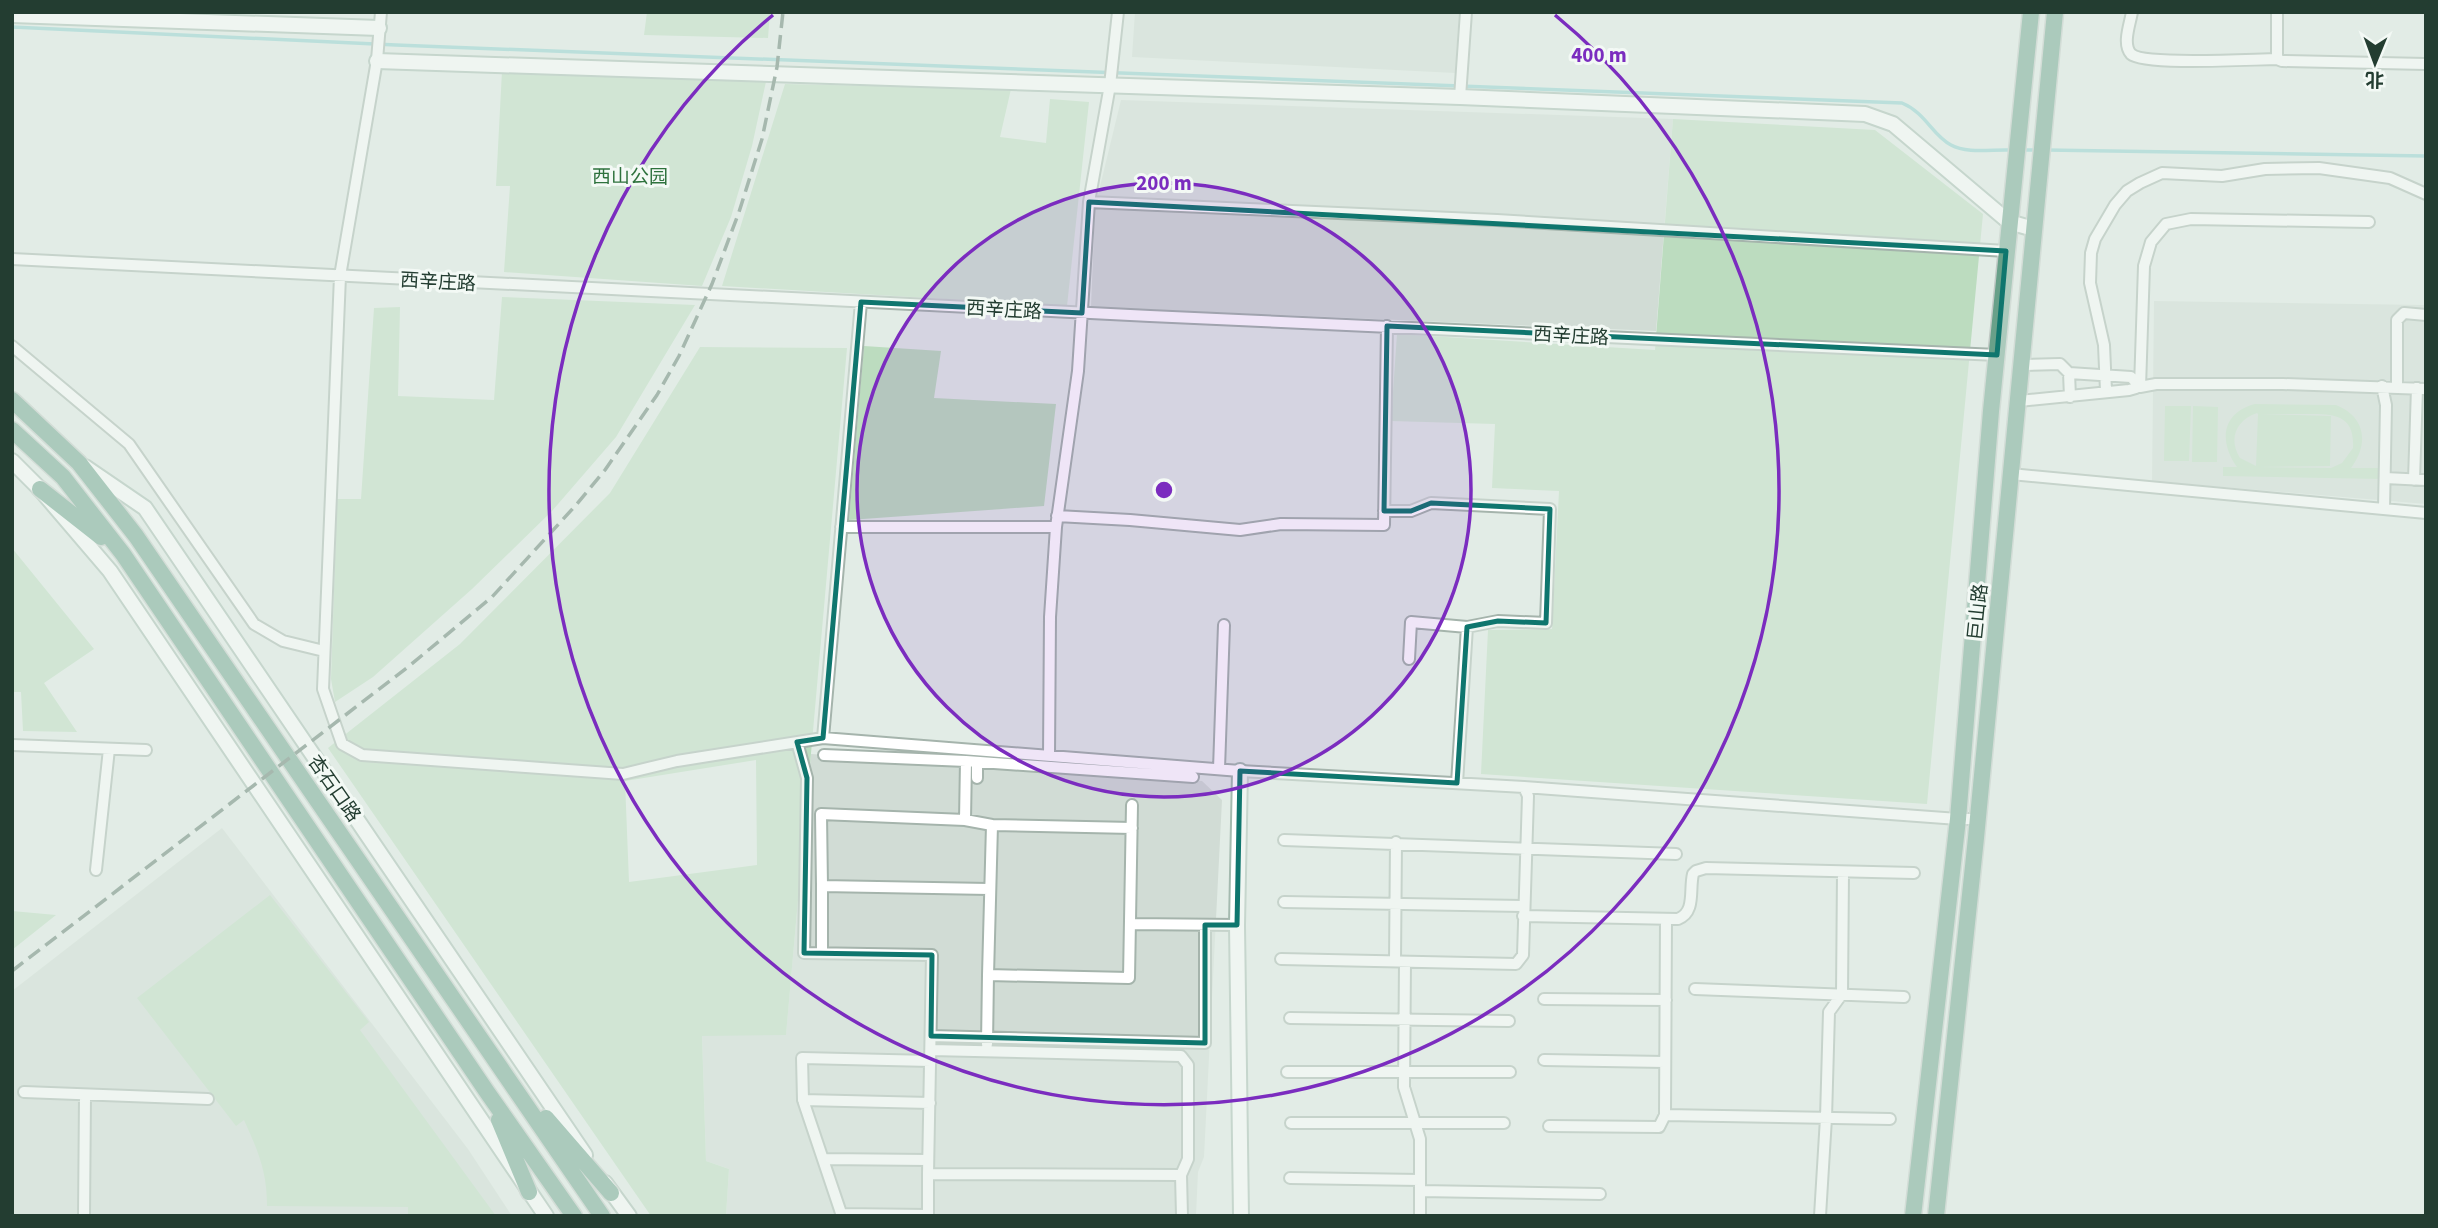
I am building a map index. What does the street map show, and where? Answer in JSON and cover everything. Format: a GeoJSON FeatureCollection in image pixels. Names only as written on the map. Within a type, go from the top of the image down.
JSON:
{"type":"FeatureCollection","features":[{"type":"Feature","properties":{"kind":"main road","name":"巨山路"},"geometry":{"type":"LineString","coordinates":[[1913,1216],[1958,819],[2009,222],[2031,12]]}},
{"type":"Feature","properties":{"kind":"main road","name":"巨山路"},"geometry":{"type":"LineString","coordinates":[[1936,1216],[2023,365],[2055,12]]}},
{"type":"Feature","properties":{"kind":"main road","name":"杏石口路"},"geometry":{"type":"LineString","coordinates":[[12,400],[79,463],[144,548],[602,1216]]}},
{"type":"Feature","properties":{"kind":"main road"},"geometry":{"type":"LineString","coordinates":[[12,430],[63,477],[122,554],[574,1216]]}},
{"type":"Feature","properties":{"kind":"main road"},"geometry":{"type":"LineString","coordinates":[[40,489],[122,554]]}},
{"type":"Feature","properties":{"kind":"main road"},"geometry":{"type":"LineString","coordinates":[[499,1063],[611,1192]]}},
{"type":"Feature","properties":{"kind":"main road"},"geometry":{"type":"LineString","coordinates":[[487,1091],[529,1192]]}},
{"type":"Feature","properties":{"kind":"street"},"geometry":{"type":"LineString","coordinates":[[381,12],[377,60],[340,276],[323,689],[342,744],[362,755],[623,774],[677,761],[823,738],[1240,771],[1524,787],[1958,819],[1978,818]]}},
{"type":"Feature","properties":{"kind":"street"},"geometry":{"type":"LineString","coordinates":[[1049,756],[1050,617],[1056,522],[1077,383],[1090,202],[1110,85],[1118,12]]}},
{"type":"Feature","properties":{"kind":"street"},"geometry":{"type":"LineString","coordinates":[[1460,97],[1466,12]]}},
{"type":"Feature","properties":{"kind":"street"},"geometry":{"type":"LineString","coordinates":[[2132,12],[2127,45],[2136,57],[2164,61],[2277,59],[2426,64]]}},
{"type":"Feature","properties":{"kind":"street"},"geometry":{"type":"LineString","coordinates":[[2277,12],[2277,59]]}},
{"type":"Feature","properties":{"kind":"street"},"geometry":{"type":"LineString","coordinates":[[12,15],[379,29]]}},
{"type":"Feature","properties":{"kind":"street"},"geometry":{"type":"LineString","coordinates":[[377,60],[1460,97],[1866,114],[1893,124],[2009,222],[2034,229]]}},
{"type":"Feature","properties":{"kind":"street"},"geometry":{"type":"LineString","coordinates":[[2106,391],[2104,345],[2090,283],[2091,253],[2095,239],[2115,205],[2127,191],[2162,173],[2222,176],[2265,169],[2319,168],[2390,178],[2426,194]]}},
{"type":"Feature","properties":{"kind":"street"},"geometry":{"type":"LineString","coordinates":[[1090,202],[1511,220],[2007,251]]}},
{"type":"Feature","properties":{"kind":"street"},"geometry":{"type":"LineString","coordinates":[[2140,387],[2144,265],[2151,242],[2166,224],[2190,219],[2370,222]]}},
{"type":"Feature","properties":{"kind":"street","name":"西辛庄路"},"geometry":{"type":"LineString","coordinates":[[12,258],[1082,313],[1997,355]]}},
{"type":"Feature","properties":{"kind":"street"},"geometry":{"type":"LineString","coordinates":[[823,738],[861,302]]}},
{"type":"Feature","properties":{"kind":"street"},"geometry":{"type":"LineString","coordinates":[[2397,387],[2397,320],[2404,313],[2426,315]]}},
{"type":"Feature","properties":{"kind":"street"},"geometry":{"type":"LineString","coordinates":[[841,527],[1056,522],[1240,530],[1281,524],[1384,526],[1387,326]]}},
{"type":"Feature","properties":{"kind":"street"},"geometry":{"type":"LineString","coordinates":[[12,345],[129,444],[254,624],[283,641],[324,650]]}},
{"type":"Feature","properties":{"kind":"street"},"geometry":{"type":"LineString","coordinates":[[2023,365],[2060,364],[2069,373],[2131,377],[2140,387]]}},
{"type":"Feature","properties":{"kind":"street"},"geometry":{"type":"LineString","coordinates":[[2069,373],[2070,397]]}},
{"type":"Feature","properties":{"kind":"street"},"geometry":{"type":"LineString","coordinates":[[2019,401],[2129,390],[2138,385],[2140,387],[2156,384],[2422,388],[2414,480]]}},
{"type":"Feature","properties":{"kind":"street"},"geometry":{"type":"LineString","coordinates":[[2382,386],[2386,405],[2384,509]]}},
{"type":"Feature","properties":{"kind":"street"},"geometry":{"type":"LineString","coordinates":[[12,461],[40,489],[110,571],[546,1216]]}},
{"type":"Feature","properties":{"kind":"street"},"geometry":{"type":"LineString","coordinates":[[79,463],[145,508],[629,1216]]}},
{"type":"Feature","properties":{"kind":"street"},"geometry":{"type":"LineString","coordinates":[[2011,474],[2426,513]]}},
{"type":"Feature","properties":{"kind":"street"},"geometry":{"type":"LineString","coordinates":[[2385,478],[2426,481]]}},
{"type":"Feature","properties":{"kind":"street"},"geometry":{"type":"LineString","coordinates":[[1384,511],[1411,511],[1432,503],[1550,509],[1546,623],[1498,621],[1467,627],[1411,622],[1409,659]]}},
{"type":"Feature","properties":{"kind":"street"},"geometry":{"type":"LineString","coordinates":[[1219,769],[1224,625]]}},
{"type":"Feature","properties":{"kind":"street"},"geometry":{"type":"LineString","coordinates":[[1457,783],[1467,627]]}},
{"type":"Feature","properties":{"kind":"street"},"geometry":{"type":"LineString","coordinates":[[797,742],[807,778],[804,953],[932,955],[931,1055],[928,1160],[928,1215],[842,1215],[803,1100],[802,1058],[931,1055],[987,1051],[1181,1056],[1188,1065],[1188,1158],[1181,1175],[1182,1216]]}},
{"type":"Feature","properties":{"kind":"street"},"geometry":{"type":"LineString","coordinates":[[12,746],[146,750]]}},
{"type":"Feature","properties":{"kind":"street"},"geometry":{"type":"LineString","coordinates":[[96,870],[109,749]]}},
{"type":"Feature","properties":{"kind":"street"},"geometry":{"type":"LineString","coordinates":[[824,755],[972,761],[1193,777]]}},
{"type":"Feature","properties":{"kind":"street"},"geometry":{"type":"LineString","coordinates":[[972,761],[977,778]]}},
{"type":"Feature","properties":{"kind":"street"},"geometry":{"type":"LineString","coordinates":[[965,820],[972,761]]}},
{"type":"Feature","properties":{"kind":"street"},"geometry":{"type":"LineString","coordinates":[[1240,771],[1237,925],[1241,1216]]}},
{"type":"Feature","properties":{"kind":"street"},"geometry":{"type":"LineString","coordinates":[[1281,960],[1516,964],[1523,955],[1528,796],[1524,787]]}},
{"type":"Feature","properties":{"kind":"street"},"geometry":{"type":"LineString","coordinates":[[988,975],[1128,983],[1132,805]]}},
{"type":"Feature","properties":{"kind":"street"},"geometry":{"type":"LineString","coordinates":[[822,953],[821,814],[965,820],[992,825],[1132,828]]}},
{"type":"Feature","properties":{"kind":"street"},"geometry":{"type":"LineString","coordinates":[[987,1051],[992,825]]}},
{"type":"Feature","properties":{"kind":"street"},"geometry":{"type":"LineString","coordinates":[[1284,840],[1676,854]]}},
{"type":"Feature","properties":{"kind":"street"},"geometry":{"type":"LineString","coordinates":[[1396,842],[1405,1019],[1404,1087],[1420,1139],[1420,1216]]}},
{"type":"Feature","properties":{"kind":"street"},"geometry":{"type":"LineString","coordinates":[[1283,902],[1678,919],[1688,913],[1693,874],[1701,869],[1914,873]]}},
{"type":"Feature","properties":{"kind":"street"},"geometry":{"type":"LineString","coordinates":[[1820,1216],[1829,1012],[1842,994],[1843,872]]}},
{"type":"Feature","properties":{"kind":"street"},"geometry":{"type":"LineString","coordinates":[[822,886],[989,889]]}},
{"type":"Feature","properties":{"kind":"street"},"geometry":{"type":"LineString","coordinates":[[1549,1126],[1659,1127],[1665,1115],[1666,919]]}},
{"type":"Feature","properties":{"kind":"street"},"geometry":{"type":"LineString","coordinates":[[1130,924],[1237,925]]}},
{"type":"Feature","properties":{"kind":"street"},"geometry":{"type":"LineString","coordinates":[[931,1036],[1205,1043],[1205,925]]}},
{"type":"Feature","properties":{"kind":"street"},"geometry":{"type":"LineString","coordinates":[[1695,989],[1904,997]]}},
{"type":"Feature","properties":{"kind":"street"},"geometry":{"type":"LineString","coordinates":[[1544,999],[1666,1000]]}},
{"type":"Feature","properties":{"kind":"street"},"geometry":{"type":"LineString","coordinates":[[1290,1018],[1509,1021]]}},
{"type":"Feature","properties":{"kind":"street"},"geometry":{"type":"LineString","coordinates":[[1544,1060],[1665,1062]]}},
{"type":"Feature","properties":{"kind":"street"},"geometry":{"type":"LineString","coordinates":[[1287,1072],[1510,1072]]}},
{"type":"Feature","properties":{"kind":"street"},"geometry":{"type":"LineString","coordinates":[[24,1092],[208,1100]]}},
{"type":"Feature","properties":{"kind":"street"},"geometry":{"type":"LineString","coordinates":[[84,1216],[85,1096]]}},
{"type":"Feature","properties":{"kind":"street"},"geometry":{"type":"LineString","coordinates":[[803,1100],[930,1103]]}},
{"type":"Feature","properties":{"kind":"street"},"geometry":{"type":"LineString","coordinates":[[1665,1115],[1890,1119]]}},
{"type":"Feature","properties":{"kind":"street"},"geometry":{"type":"LineString","coordinates":[[1291,1123],[1504,1123]]}},
{"type":"Feature","properties":{"kind":"street"},"geometry":{"type":"LineString","coordinates":[[823,1159],[928,1160]]}},
{"type":"Feature","properties":{"kind":"street"},"geometry":{"type":"LineString","coordinates":[[928,1174],[1181,1175]]}},
{"type":"Feature","properties":{"kind":"street"},"geometry":{"type":"LineString","coordinates":[[1290,1178],[1600,1194]]}},
{"type":"Feature","properties":{"kind":"highlighted area"},"geometry":{"type":"Polygon","coordinates":[[[1089,202],[2006,251],[1997,355],[1387,326],[1384,511],[1411,511],[1431,503],[1550,509],[1546,623],[1498,621],[1467,627],[1457,783],[1240,771],[1237,925],[1205,925],[1205,1043],[931,1036],[932,955],[804,953],[807,778],[797,742],[823,738],[861,302],[1082,313],[1089,202]]]}},
{"type":"Feature","properties":{"kind":"shaded area"},"geometry":{"type":"Polygon","coordinates":[[[1135,12],[1459,12],[1455,73],[1132,57],[1135,12]]]}},
{"type":"Feature","properties":{"kind":"shaded area"},"geometry":{"type":"Polygon","coordinates":[[[1121,100],[1673,119],[1656,331],[1091,307],[1095,207],[1121,100]]]}},
{"type":"Feature","properties":{"kind":"shaded area"},"geometry":{"type":"Polygon","coordinates":[[[2154,301],[2426,305],[2426,504],[2152,481],[2154,301]]]}},
{"type":"Feature","properties":{"kind":"shaded area"},"geometry":{"type":"Polygon","coordinates":[[[811,754],[1202,781],[1222,800],[1204,1157],[1198,1172],[1196,1216],[726,1216],[729,1169],[706,1161],[702,1035],[786,1034],[811,754]]]}},
{"type":"Feature","properties":{"kind":"shaded area"},"geometry":{"type":"Polygon","coordinates":[[[222,828],[468,1149],[512,1216],[12,1216],[12,991],[222,828]]]}},
{"type":"Feature","properties":{"kind":"green space"},"geometry":{"type":"Polygon","coordinates":[[[647,12],[770,12],[768,38],[644,35],[647,12]]]}},
{"type":"Feature","properties":{"kind":"green space","name":"西山公园"},"geometry":{"type":"Polygon","coordinates":[[[502,71],[767,77],[752,146],[731,217],[702,286],[504,272],[510,186],[496,186],[502,71]]]}},
{"type":"Feature","properties":{"kind":"green space"},"geometry":{"type":"Polygon","coordinates":[[[785,84],[1011,89],[1000,137],[1046,143],[1050,99],[1089,102],[1067,306],[722,286],[785,84]]]}},
{"type":"Feature","properties":{"kind":"green space"},"geometry":{"type":"Polygon","coordinates":[[[1673,119],[1875,130],[1983,214],[1927,804],[1481,774],[1488,630],[1552,629],[1559,491],[1492,488],[1495,424],[1391,421],[1397,334],[1655,350],[1673,119]]]}},
{"type":"Feature","properties":{"kind":"green space"},"geometry":{"type":"Polygon","coordinates":[[[502,297],[695,305],[616,437],[552,511],[472,589],[373,677],[335,702],[331,679],[337,499],[361,499],[374,308],[400,307],[398,396],[494,400],[502,297]]]}},
{"type":"Feature","properties":{"kind":"green space"},"geometry":{"type":"Polygon","coordinates":[[[864,346],[941,351],[934,398],[1056,404],[1044,506],[849,520],[864,346]]]}},
{"type":"Feature","properties":{"kind":"green space"},"geometry":{"type":"Polygon","coordinates":[[[700,347],[847,348],[786,1035],[702,1036],[706,1161],[729,1169],[726,1216],[651,1216],[328,748],[460,644],[610,493],[700,347]],[[756,760],[625,781],[629,882],[757,865],[756,760]]]}},
{"type":"Feature","properties":{"kind":"green space"},"geometry":{"type":"Polygon","coordinates":[[[2255,404],[2336,405],[2346,410],[2354,417],[2362,432],[2360,450],[2351,468],[2382,468],[2382,479],[2223,476],[2223,467],[2237,467],[2227,448],[2226,438],[2230,421],[2244,408],[2255,404]],[[2258,414],[2239,425],[2235,437],[2236,451],[2240,458],[2256,466],[2258,414]],[[2260,414],[2331,416],[2330,466],[2259,467],[2331,468],[2342,463],[2353,448],[2350,428],[2340,418],[2324,414],[2260,414]]]}},
{"type":"Feature","properties":{"kind":"green space"},"geometry":{"type":"Polygon","coordinates":[[[2165,406],[2191,406],[2189,461],[2164,461],[2165,406]]]}},
{"type":"Feature","properties":{"kind":"green space"},"geometry":{"type":"Polygon","coordinates":[[[2193,406],[2218,407],[2217,462],[2192,462],[2193,406]]]}},
{"type":"Feature","properties":{"kind":"green space"},"geometry":{"type":"Polygon","coordinates":[[[12,548],[94,649],[44,683],[77,732],[23,731],[21,692],[12,692],[12,548]]]}},
{"type":"Feature","properties":{"kind":"green space"},"geometry":{"type":"Polygon","coordinates":[[[270,895],[369,1022],[360,1030],[496,1216],[408,1216],[408,1207],[267,1206],[261,1162],[244,1120],[236,1126],[137,998],[270,895]]]}},
{"type":"Feature","properties":{"kind":"green space"},"geometry":{"type":"Polygon","coordinates":[[[12,911],[56,915],[12,950],[12,911]]]}},
{"type":"Feature","properties":{"kind":"waterway"},"geometry":{"type":"LineString","coordinates":[[12,27],[396,45],[1902,103],[1917,112],[1944,141],[1957,148],[2011,150]]}},
{"type":"Feature","properties":{"kind":"waterway"},"geometry":{"type":"LineString","coordinates":[[2022,150],[2039,150]]}},
{"type":"Feature","properties":{"kind":"waterway"},"geometry":{"type":"LineString","coordinates":[[2046,150],[2426,156]]}},
{"type":"Feature","properties":{"kind":"railway"},"geometry":{"type":"LineString","coordinates":[[12,971],[408,667],[492,597],[605,470],[657,395],[679,356],[712,284],[762,139],[777,67],[783,12]]}}]}
